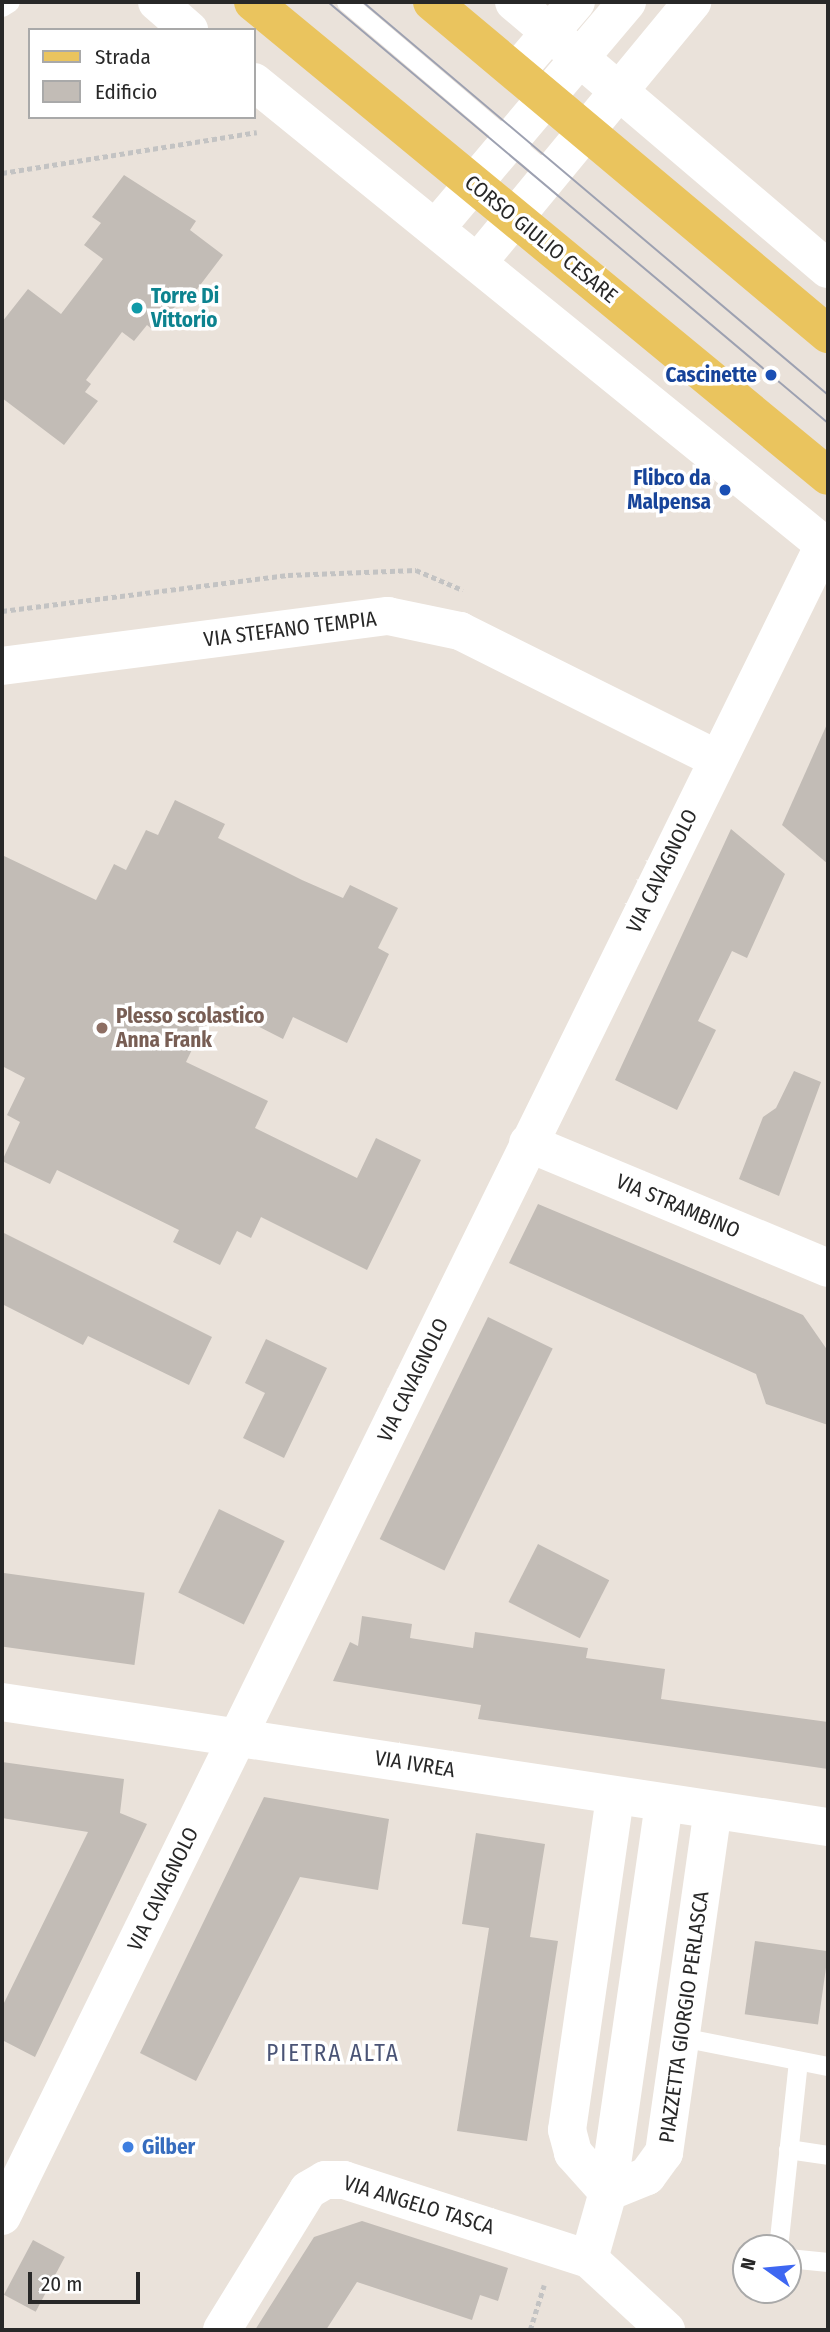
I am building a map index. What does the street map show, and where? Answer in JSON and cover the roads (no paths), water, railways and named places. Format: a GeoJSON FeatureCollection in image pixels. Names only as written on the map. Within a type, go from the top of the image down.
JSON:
{"type":"FeatureCollection","features":[{"type":"Feature","properties":{"kind":"main road","name":"CORSO GIULIO CESARE"},"geometry":{"type":"LineString","coordinates":[[253,2],[828,476]]}},
{"type":"Feature","properties":{"kind":"main road"},"geometry":{"type":"LineString","coordinates":[[432,2],[828,334]]}},
{"type":"Feature","properties":{"kind":"street"},"geometry":{"type":"LineString","coordinates":[[157,2],[187,28]]}},
{"type":"Feature","properties":{"kind":"street"},"geometry":{"type":"LineString","coordinates":[[514,2],[828,269]]}},
{"type":"Feature","properties":{"kind":"street"},"geometry":{"type":"LineString","coordinates":[[516,72],[576,2]]}},
{"type":"Feature","properties":{"kind":"street"},"geometry":{"type":"LineString","coordinates":[[436,228],[548,99],[627,2]]}},
{"type":"Feature","properties":{"kind":"street"},"geometry":{"type":"LineString","coordinates":[[478,262],[692,2]]}},
{"type":"Feature","properties":{"kind":"street"},"geometry":{"type":"LineString","coordinates":[[256,84],[826,546]]}},
{"type":"Feature","properties":{"kind":"street","name":"VIA CAVAGNOLO"},"geometry":{"type":"LineString","coordinates":[[2,2216],[717,759],[826,546]]}},
{"type":"Feature","properties":{"kind":"street","name":"VIA STEFANO TEMPIA"},"geometry":{"type":"LineString","coordinates":[[2,666],[387,616],[460,631],[717,759]]}},
{"type":"Feature","properties":{"kind":"street","name":"VIA STRAMBINO"},"geometry":{"type":"LineString","coordinates":[[528,1143],[828,1268]]}},
{"type":"Feature","properties":{"kind":"street","name":"VIA IVREA"},"geometry":{"type":"LineString","coordinates":[[2,1702],[238,1735],[615,1797],[828,1827]]}},
{"type":"Feature","properties":{"kind":"street"},"geometry":{"type":"LineString","coordinates":[[608,2192],[573,2153],[567,2130],[615,1797]]}},
{"type":"Feature","properties":{"kind":"street"},"geometry":{"type":"LineString","coordinates":[[572,2253],[608,2192],[664,1803]]}},
{"type":"Feature","properties":{"kind":"street","name":"PIAZZETTA GIORGIO PERLASCA"},"geometry":{"type":"LineString","coordinates":[[608,2192],[647,2176],[664,2153],[713,1810]]}},
{"type":"Feature","properties":{"kind":"street","name":"VIA ANGELO TASCA"},"geometry":{"type":"LineString","coordinates":[[222,2330],[308,2190],[325,2180],[344,2180],[572,2253],[666,2330]]}},
{"type":"Feature","properties":{"kind":"lane"},"geometry":{"type":"LineString","coordinates":[[2,6],[10,2]]}},
{"type":"Feature","properties":{"kind":"lane"},"geometry":{"type":"LineString","coordinates":[[346,2],[550,175]]}},
{"type":"Feature","properties":{"kind":"lane"},"geometry":{"type":"LineString","coordinates":[[681,2037],[828,2066]]}},
{"type":"Feature","properties":{"kind":"lane"},"geometry":{"type":"LineString","coordinates":[[779,2234],[798,2062]]}},
{"type":"Feature","properties":{"kind":"lane"},"geometry":{"type":"LineString","coordinates":[[788,2149],[828,2155]]}},
{"type":"Feature","properties":{"kind":"lane"},"geometry":{"type":"LineString","coordinates":[[802,2259],[828,2262]]}},
{"type":"Feature","properties":{"kind":"tram line"},"geometry":{"type":"LineString","coordinates":[[328,2],[828,423]]}},
{"type":"Feature","properties":{"kind":"tram line"},"geometry":{"type":"LineString","coordinates":[[363,2],[828,395]]}},
{"type":"Feature","properties":{"kind":"place","name":"Torre Di Vittorio"},"geometry":{"type":"Point","coordinates":[137,308]}},
{"type":"Feature","properties":{"kind":"place","name":"Cascinette"},"geometry":{"type":"Point","coordinates":[771,375]}},
{"type":"Feature","properties":{"kind":"place","name":"Flibco da Malpensa"},"geometry":{"type":"Point","coordinates":[725,490]}},
{"type":"Feature","properties":{"kind":"place","name":"Plesso scolastico Anna Frank"},"geometry":{"type":"Point","coordinates":[102,1028]}},
{"type":"Feature","properties":{"kind":"place","name":"Gilber"},"geometry":{"type":"Point","coordinates":[128,2147]}},
{"type":"Feature","properties":{"kind":"district","name":"PIETRA ALTA"},"geometry":{"type":"Point","coordinates":[333,2053]}}]}
